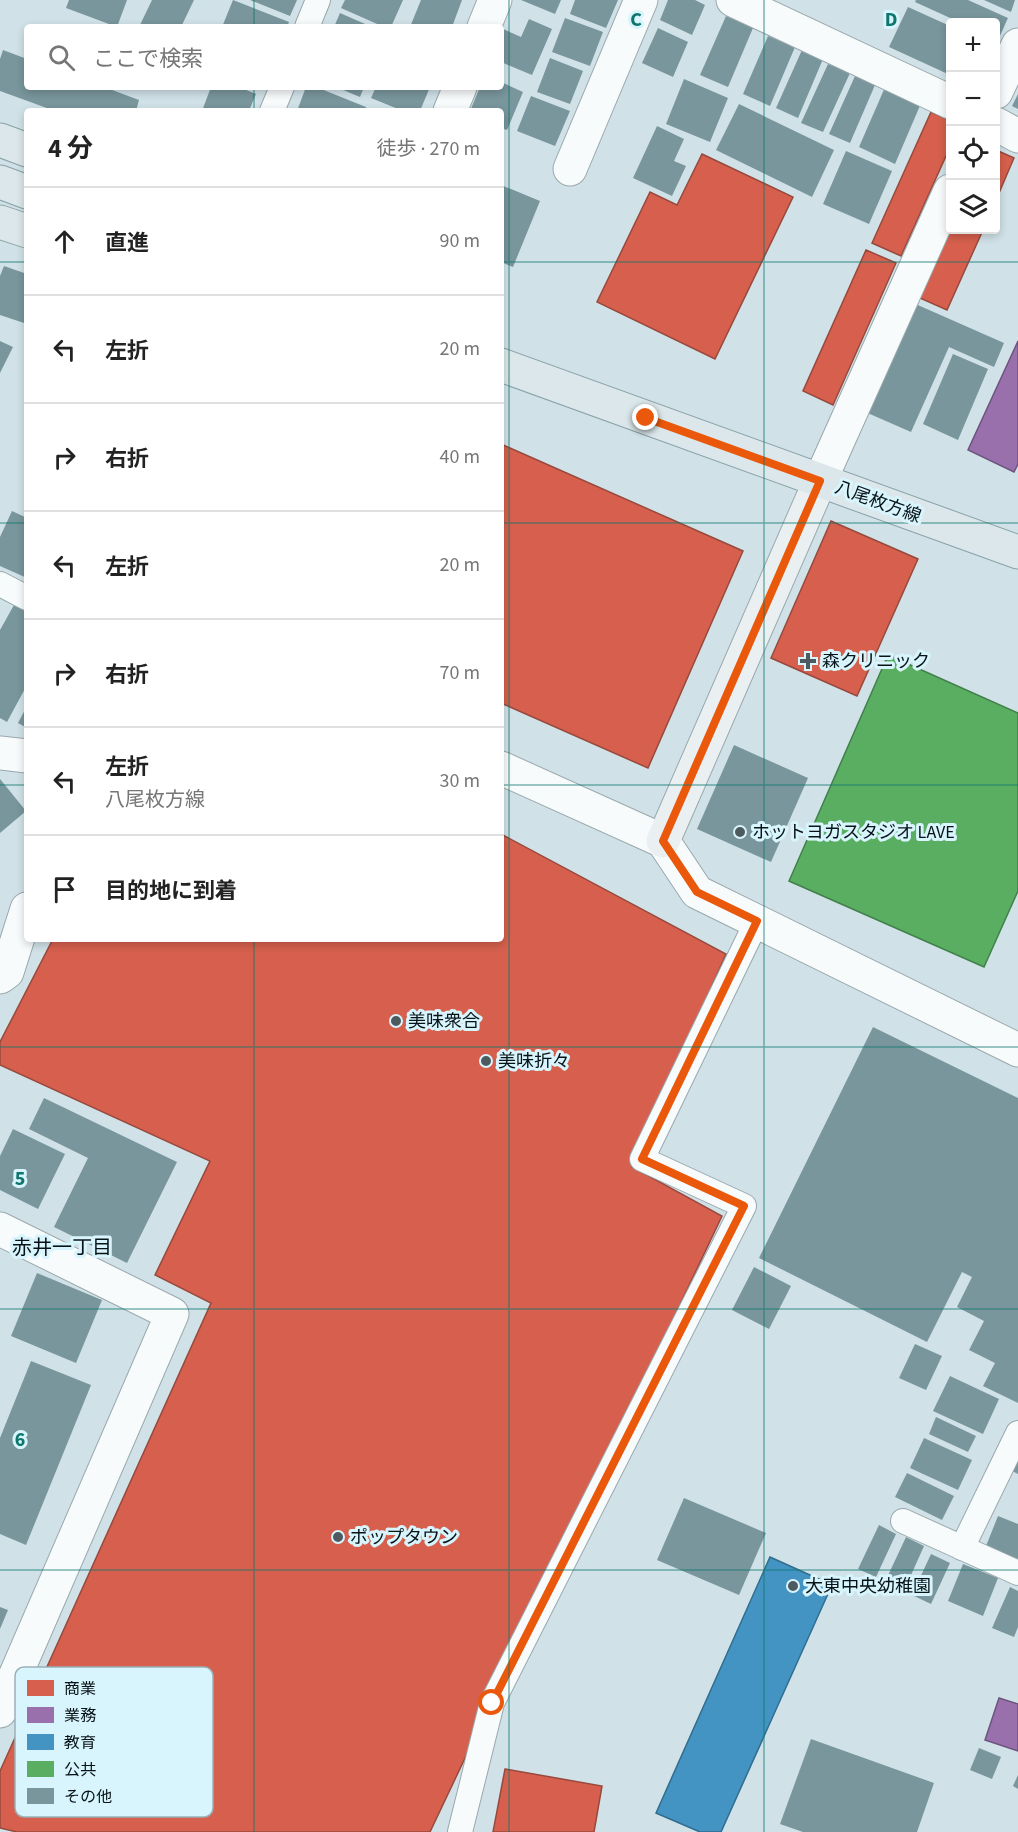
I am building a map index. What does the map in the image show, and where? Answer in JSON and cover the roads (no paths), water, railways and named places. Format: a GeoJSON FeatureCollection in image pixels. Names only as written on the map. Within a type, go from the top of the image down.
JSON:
{"type":"FeatureCollection","features":[{"type":"Feature","properties":{"kind":"main road"},"geometry":{"type":"LineString","coordinates":[[0,140],[24,149]]}},
{"type":"Feature","properties":{"kind":"main road"},"geometry":{"type":"LineString","coordinates":[[0,182],[24,191]]}},
{"type":"Feature","properties":{"kind":"main road"},"geometry":{"type":"LineString","coordinates":[[0,222],[24,230]]}},
{"type":"Feature","properties":{"kind":"main road","name":"八尾枚方線"},"geometry":{"type":"LineString","coordinates":[[504,367],[1018,552]]}},
{"type":"Feature","properties":{"kind":"street"},"geometry":{"type":"LineString","coordinates":[[485,24],[495,0]]}},
{"type":"Feature","properties":{"kind":"street"},"geometry":{"type":"LineString","coordinates":[[570,169],[641,0]]}},
{"type":"Feature","properties":{"kind":"street"},"geometry":{"type":"LineString","coordinates":[[732,0],[946,100]]}},
{"type":"Feature","properties":{"kind":"street"},"geometry":{"type":"LineString","coordinates":[[1000,83],[1018,45]]}},
{"type":"Feature","properties":{"kind":"street"},"geometry":{"type":"LineString","coordinates":[[451,108],[459,90]]}},
{"type":"Feature","properties":{"kind":"street"},"geometry":{"type":"LineString","coordinates":[[1000,126],[1018,136]]}},
{"type":"Feature","properties":{"kind":"street"},"geometry":{"type":"LineString","coordinates":[[663,841],[820,481],[946,202]]}},
{"type":"Feature","properties":{"kind":"street"},"geometry":{"type":"LineString","coordinates":[[0,753],[24,756]]}},
{"type":"Feature","properties":{"kind":"street"},"geometry":{"type":"LineString","coordinates":[[504,769],[663,841],[697,892],[1018,1050]]}},
{"type":"Feature","properties":{"kind":"street"},"geometry":{"type":"LineString","coordinates":[[0,977],[7,972],[24,918]]}},
{"type":"Feature","properties":{"kind":"street"},"geometry":{"type":"LineString","coordinates":[[0,1228],[172,1314],[19,1667]]}},
{"type":"Feature","properties":{"kind":"street"},"geometry":{"type":"LineString","coordinates":[[0,1711],[15,1676]]}},
{"type":"Feature","properties":{"kind":"lane"},"geometry":{"type":"LineString","coordinates":[[308,24],[318,0]]}},
{"type":"Feature","properties":{"kind":"lane"},"geometry":{"type":"LineString","coordinates":[[273,108],[281,90]]}},
{"type":"Feature","properties":{"kind":"lane"},"geometry":{"type":"LineString","coordinates":[[0,584],[24,596]]}},
{"type":"Feature","properties":{"kind":"lane"},"geometry":{"type":"LineString","coordinates":[[460,1832],[492,1703],[744,1206],[642,1159],[757,921]]}},
{"type":"Feature","properties":{"kind":"lane"},"geometry":{"type":"LineString","coordinates":[[962,1548],[1018,1433]]}},
{"type":"Feature","properties":{"kind":"lane"},"geometry":{"type":"LineString","coordinates":[[903,1521],[1018,1573]]}},
{"type":"Feature","properties":{"kind":"place","name":"森クリニック"},"geometry":{"type":"Point","coordinates":[808,661]}},
{"type":"Feature","properties":{"kind":"place","name":"ホットヨガスタジオ LAVE"},"geometry":{"type":"Point","coordinates":[740,832]}},
{"type":"Feature","properties":{"kind":"place","name":"美味衆合"},"geometry":{"type":"Point","coordinates":[396,1021]}},
{"type":"Feature","properties":{"kind":"place","name":"美味折々"},"geometry":{"type":"Point","coordinates":[486,1061]}},
{"type":"Feature","properties":{"kind":"place","name":"ポップタウン"},"geometry":{"type":"Point","coordinates":[338,1537]}},
{"type":"Feature","properties":{"kind":"place","name":"大東中央幼稚園"},"geometry":{"type":"Point","coordinates":[793,1586]}},
{"type":"Feature","properties":{"kind":"district","name":"赤井一丁目"},"geometry":{"type":"Point","coordinates":[62,1248]}}]}
